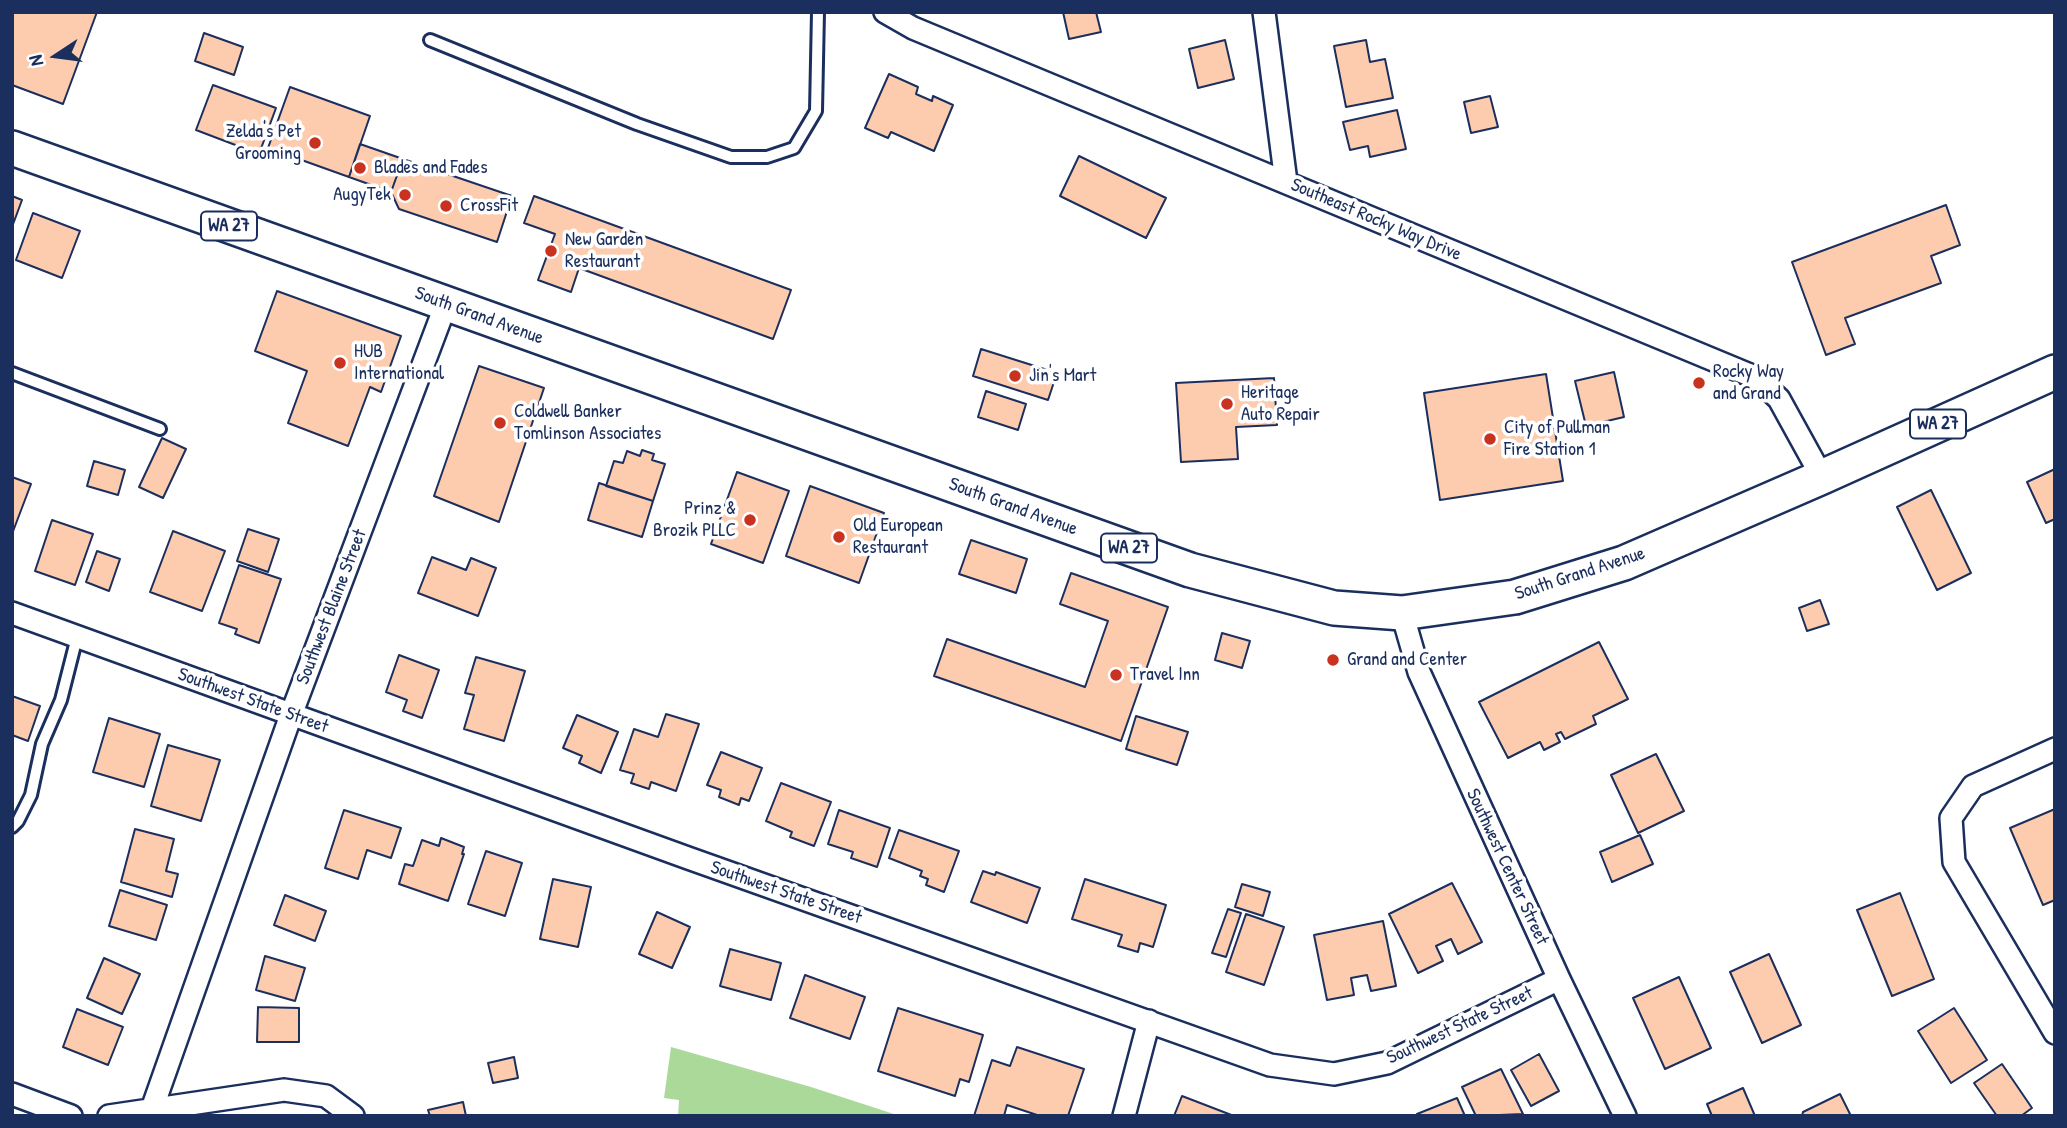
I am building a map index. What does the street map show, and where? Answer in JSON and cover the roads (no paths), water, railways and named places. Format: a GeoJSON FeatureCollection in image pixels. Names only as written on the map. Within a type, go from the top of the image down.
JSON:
{"type":"FeatureCollection","features":[{"type":"Feature","properties":{"kind":"main road","name":"South Grand Avenue"},"geometry":{"type":"LineString","coordinates":[[12,148],[1190,569],[1334,608],[1402,613],[1515,597],[1612,567],[1822,477],[2055,372]]}},
{"type":"Feature","properties":{"kind":"street","name":"Southeast Rocky Way Drive"},"geometry":{"type":"LineString","coordinates":[[885,12],[926,34],[1757,378],[1779,399],[1822,477]]}},
{"type":"Feature","properties":{"kind":"street"},"geometry":{"type":"LineString","coordinates":[[1264,12],[1286,182]]}},
{"type":"Feature","properties":{"kind":"street","name":"Southwest Blaine Street"},"geometry":{"type":"LineString","coordinates":[[152,1109],[291,715],[446,304]]}},
{"type":"Feature","properties":{"kind":"street","name":"Southwest State Street"},"geometry":{"type":"LineString","coordinates":[[12,613],[1270,1065],[1334,1074],[1387,1063],[1559,979]]}},
{"type":"Feature","properties":{"kind":"street","name":"Southwest Center Street"},"geometry":{"type":"LineString","coordinates":[[1402,613],[1419,672],[1559,979],[1625,1116]]}},
{"type":"Feature","properties":{"kind":"street"},"geometry":{"type":"LineString","coordinates":[[2055,749],[1972,786],[1951,818],[1954,862],[2055,1033]]}},
{"type":"Feature","properties":{"kind":"street"},"geometry":{"type":"LineString","coordinates":[[1124,1116],[1149,1021]]}},
{"type":"Feature","properties":{"kind":"street"},"geometry":{"type":"LineString","coordinates":[[109,1116],[284,1090],[326,1096],[353,1116]]}},
{"type":"Feature","properties":{"kind":"street"},"geometry":{"type":"LineString","coordinates":[[12,1094],[71,1116]]}},
{"type":"Feature","properties":{"kind":"lane"},"geometry":{"type":"LineString","coordinates":[[430,40],[660,132],[732,157],[767,157],[794,148],[816,111],[818,12]]}},
{"type":"Feature","properties":{"kind":"lane"},"geometry":{"type":"LineString","coordinates":[[12,373],[160,429]]}},
{"type":"Feature","properties":{"kind":"lane"},"geometry":{"type":"LineString","coordinates":[[12,827],[31,795],[42,744],[61,700],[77,637]]}},
{"type":"Feature","properties":{"kind":"place","name":"Zelda's Pet Grooming"},"geometry":{"type":"Point","coordinates":[315,143]}},
{"type":"Feature","properties":{"kind":"place","name":"Blades and Fades"},"geometry":{"type":"Point","coordinates":[360,168]}},
{"type":"Feature","properties":{"kind":"place","name":"AugyTek"},"geometry":{"type":"Point","coordinates":[405,195]}},
{"type":"Feature","properties":{"kind":"place","name":"CrossFit"},"geometry":{"type":"Point","coordinates":[446,206]}},
{"type":"Feature","properties":{"kind":"place","name":"New Garden Restaurant"},"geometry":{"type":"Point","coordinates":[551,251]}},
{"type":"Feature","properties":{"kind":"place","name":"HUB International"},"geometry":{"type":"Point","coordinates":[340,363]}},
{"type":"Feature","properties":{"kind":"place","name":"Jin's Mart"},"geometry":{"type":"Point","coordinates":[1015,376]}},
{"type":"Feature","properties":{"kind":"place","name":"Rocky Way and Grand"},"geometry":{"type":"Point","coordinates":[1699,383]}},
{"type":"Feature","properties":{"kind":"place","name":"Heritage Auto Repair"},"geometry":{"type":"Point","coordinates":[1227,404]}},
{"type":"Feature","properties":{"kind":"place","name":"Coldwell Banker Tomlinson Associates"},"geometry":{"type":"Point","coordinates":[500,423]}},
{"type":"Feature","properties":{"kind":"place","name":"City of Pullman Fire Station 1"},"geometry":{"type":"Point","coordinates":[1490,439]}},
{"type":"Feature","properties":{"kind":"place","name":"Prinz & Brozik PLLC"},"geometry":{"type":"Point","coordinates":[750,520]}},
{"type":"Feature","properties":{"kind":"place","name":"Old European Restaurant"},"geometry":{"type":"Point","coordinates":[839,537]}},
{"type":"Feature","properties":{"kind":"place","name":"Grand and Center"},"geometry":{"type":"Point","coordinates":[1333,660]}},
{"type":"Feature","properties":{"kind":"place","name":"Travel Inn"},"geometry":{"type":"Point","coordinates":[1116,675]}}]}
